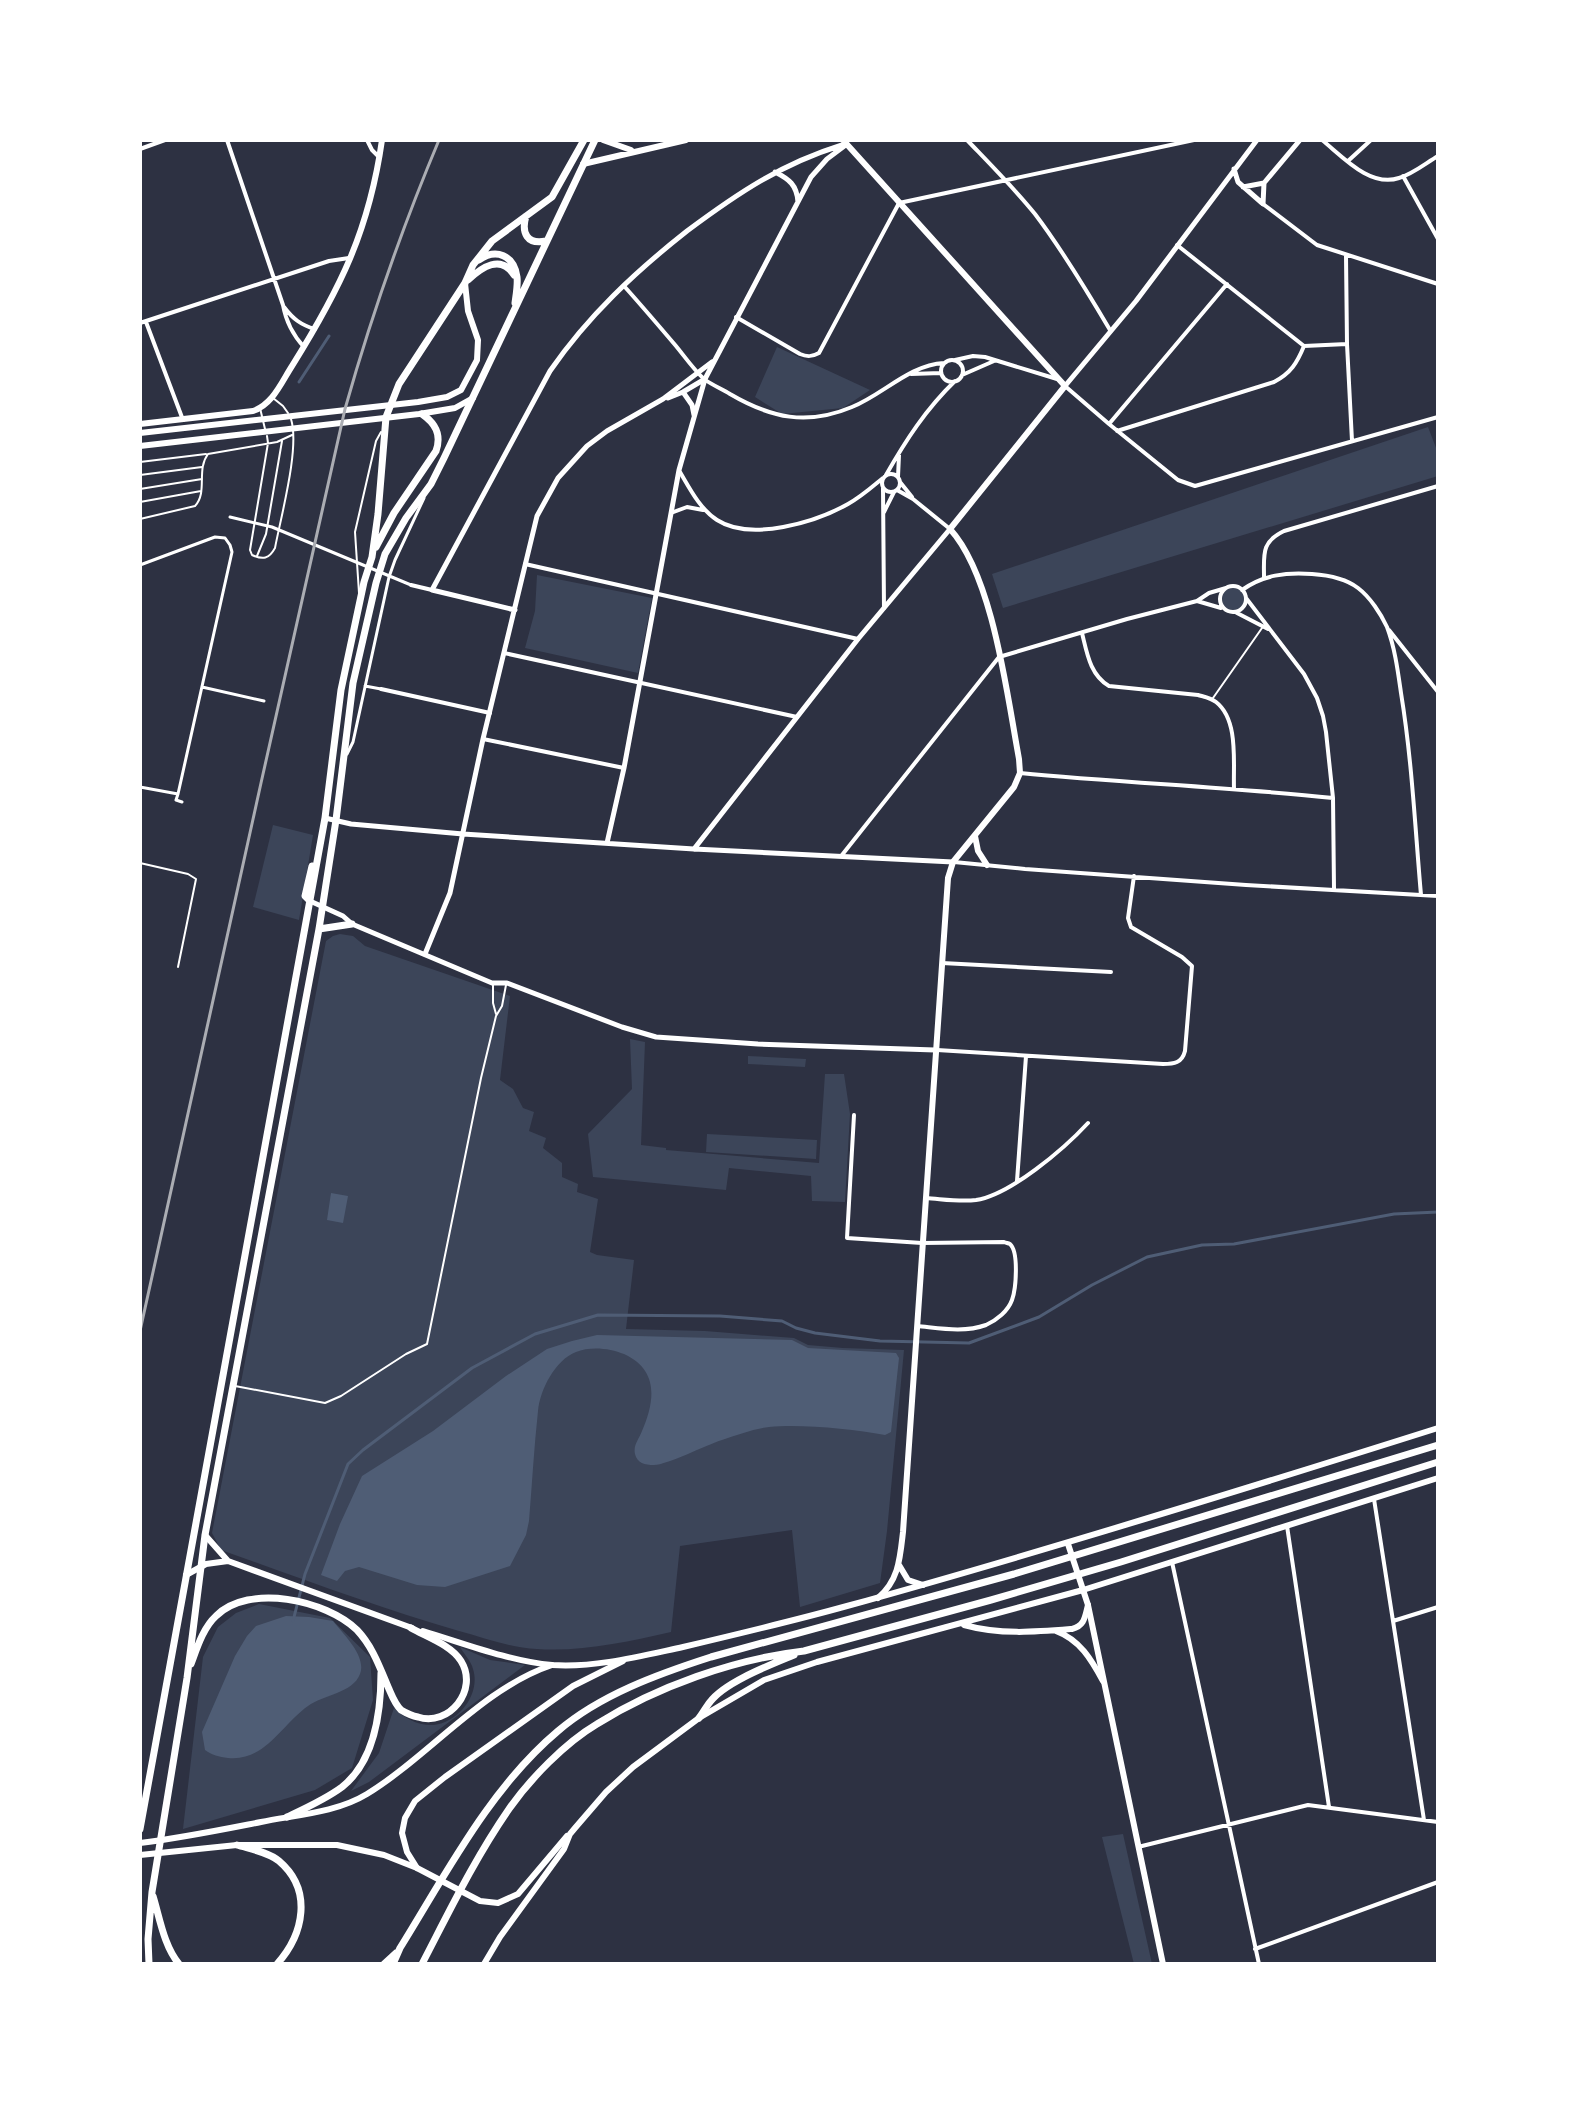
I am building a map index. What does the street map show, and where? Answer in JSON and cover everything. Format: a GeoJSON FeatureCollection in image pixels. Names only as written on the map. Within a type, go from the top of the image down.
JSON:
{"type":"FeatureCollection","features":[{"type":"Feature","properties":{"kind":"highway"},"geometry":{"type":"LineString","coordinates":[[140,1829],[319,853],[341,690],[372,557],[385,428],[392,400],[399,384],[465,283],[473,265],[492,241],[556,192],[584,140]]}},
{"type":"Feature","properties":{"kind":"highway"},"geometry":{"type":"LineString","coordinates":[[149,1964],[152,1892],[187,1678],[205,1535],[319,929],[353,683],[380,569],[395,535],[431,484],[595,140]]}},
{"type":"Feature","properties":{"kind":"highway"},"geometry":{"type":"LineString","coordinates":[[527,214],[523,224],[528,239],[538,243],[546,241]]}},
{"type":"Feature","properties":{"kind":"highway"},"geometry":{"type":"LineString","coordinates":[[473,265],[491,253],[504,256],[517,275],[513,313]]}},
{"type":"Feature","properties":{"kind":"highway"},"geometry":{"type":"LineString","coordinates":[[465,283],[475,274],[500,264],[512,270],[517,285]]}},
{"type":"Feature","properties":{"kind":"highway"},"geometry":{"type":"LineString","coordinates":[[372,557],[394,513],[439,443],[436,426],[420,414]]}},
{"type":"Feature","properties":{"kind":"highway"},"geometry":{"type":"LineString","coordinates":[[319,929],[352,924]]}},
{"type":"Feature","properties":{"kind":"highway"},"geometry":{"type":"LineString","coordinates":[[393,1964],[457,1855],[525,1762],[558,1730],[626,1689],[711,1657],[1014,1574],[1438,1445]]}},
{"type":"Feature","properties":{"kind":"highway"},"geometry":{"type":"LineString","coordinates":[[699,1718],[711,1699],[726,1688],[758,1670],[804,1651],[1092,1570],[1438,1462]]}},
{"type":"Feature","properties":{"kind":"highway"},"geometry":{"type":"LineString","coordinates":[[187,1678],[197,1646],[215,1616],[247,1599],[282,1599],[318,1608],[344,1620],[371,1649],[398,1706],[426,1719],[444,1717],[454,1710],[462,1697],[467,1681],[465,1669],[451,1650],[411,1628]]}},
{"type":"Feature","properties":{"kind":"highway"},"geometry":{"type":"LineString","coordinates":[[422,1964],[478,1857],[510,1807],[539,1773],[576,1739],[595,1724],[644,1698],[688,1680],[747,1661],[804,1651]]}},
{"type":"Feature","properties":{"kind":"highway"},"geometry":{"type":"LineString","coordinates":[[287,1817],[341,1788],[357,1772],[376,1727],[381,1702],[381,1671]]}},
{"type":"Feature","properties":{"kind":"highway"},"geometry":{"type":"LineString","coordinates":[[237,1845],[279,1861],[288,1871],[300,1898],[298,1931],[287,1953],[277,1964]]}},
{"type":"Feature","properties":{"kind":"highway"},"geometry":{"type":"LineString","coordinates":[[152,1892],[166,1941],[179,1964]]}},
{"type":"Feature","properties":{"kind":"highway"},"geometry":{"type":"LineString","coordinates":[[384,1964],[400,1948]]}},
{"type":"Feature","properties":{"kind":"main road"},"geometry":{"type":"LineString","coordinates":[[140,424],[253,411],[272,398],[335,295],[352,258],[370,204],[382,140]]}},
{"type":"Feature","properties":{"kind":"main road"},"geometry":{"type":"LineString","coordinates":[[603,140],[634,151]]}},
{"type":"Feature","properties":{"kind":"main road"},"geometry":{"type":"LineString","coordinates":[[583,164],[686,140]]}},
{"type":"Feature","properties":{"kind":"main road"},"geometry":{"type":"LineString","coordinates":[[845,142],[857,140]]}},
{"type":"Feature","properties":{"kind":"main road"},"geometry":{"type":"LineString","coordinates":[[845,142],[1062,383],[950,529],[965,548],[988,610],[1020,773],[1014,787],[953,862],[947,889],[899,1565],[892,1583],[878,1598]]}},
{"type":"Feature","properties":{"kind":"main road"},"geometry":{"type":"LineString","coordinates":[[140,433],[447,397],[461,390],[477,360],[478,340],[468,311],[465,283]]}},
{"type":"Feature","properties":{"kind":"main road"},"geometry":{"type":"LineString","coordinates":[[140,446],[420,414],[455,408],[473,398]]}},
{"type":"Feature","properties":{"kind":"main road"},"geometry":{"type":"LineString","coordinates":[[975,835],[978,851],[987,865]]}},
{"type":"Feature","properties":{"kind":"main road"},"geometry":{"type":"LineString","coordinates":[[140,1843],[190,1837],[337,1807],[366,1795],[506,1687],[533,1671],[552,1665],[626,1659],[759,1630],[1068,1544],[1438,1428]]}},
{"type":"Feature","properties":{"kind":"main road"},"geometry":{"type":"LineString","coordinates":[[140,1855],[237,1845],[337,1845],[384,1855],[417,1868],[480,1901],[498,1903],[518,1894],[606,1792],[633,1767],[699,1718],[764,1680],[1083,1590],[1438,1478]]}},
{"type":"Feature","properties":{"kind":"main road"},"geometry":{"type":"LineString","coordinates":[[205,1535],[228,1561],[411,1628],[552,1665]]}},
{"type":"Feature","properties":{"kind":"main road"},"geometry":{"type":"LineString","coordinates":[[1068,1544],[1088,1605],[1163,1964]]}},
{"type":"Feature","properties":{"kind":"main road"},"geometry":{"type":"LineString","coordinates":[[186,1575],[200,1567],[228,1561]]}},
{"type":"Feature","properties":{"kind":"main road"},"geometry":{"type":"LineString","coordinates":[[899,1565],[908,1580],[923,1585]]}},
{"type":"Feature","properties":{"kind":"main road"},"geometry":{"type":"LineString","coordinates":[[960,1624],[996,1632],[1079,1627],[1085,1620],[1088,1605]]}},
{"type":"Feature","properties":{"kind":"main road"},"geometry":{"type":"LineString","coordinates":[[1052,1630],[1065,1635],[1087,1652],[1103,1681]]}},
{"type":"Feature","properties":{"kind":"main road"},"geometry":{"type":"LineString","coordinates":[[417,1868],[407,1852],[402,1833],[405,1818],[415,1801],[573,1686],[626,1659]]}},
{"type":"Feature","properties":{"kind":"main road"},"geometry":{"type":"LineString","coordinates":[[484,1964],[564,1849],[570,1834]]}},
{"type":"Feature","properties":{"kind":"street"},"geometry":{"type":"LineString","coordinates":[[140,149],[165,140]]}},
{"type":"Feature","properties":{"kind":"street"},"geometry":{"type":"LineString","coordinates":[[227,140],[285,317],[304,347]]}},
{"type":"Feature","properties":{"kind":"street"},"geometry":{"type":"LineString","coordinates":[[367,140],[379,157]]}},
{"type":"Feature","properties":{"kind":"street"},"geometry":{"type":"LineString","coordinates":[[967,140],[1007,180],[1052,238],[1110,330]]}},
{"type":"Feature","properties":{"kind":"street"},"geometry":{"type":"LineString","coordinates":[[736,317],[800,354],[815,355],[819,353],[899,203],[1194,140]]}},
{"type":"Feature","properties":{"kind":"street"},"geometry":{"type":"LineString","coordinates":[[1062,383],[1136,301],[1257,140]]}},
{"type":"Feature","properties":{"kind":"street"},"geometry":{"type":"LineString","coordinates":[[1263,204],[1264,183],[1300,140]]}},
{"type":"Feature","properties":{"kind":"street"},"geometry":{"type":"LineString","coordinates":[[1322,140],[1359,170],[1390,180],[1438,156]]}},
{"type":"Feature","properties":{"kind":"street"},"geometry":{"type":"LineString","coordinates":[[1348,161],[1371,140]]}},
{"type":"Feature","properties":{"kind":"street"},"geometry":{"type":"LineString","coordinates":[[432,590],[550,371],[623,284],[733,197],[775,172],[845,142]]}},
{"type":"Feature","properties":{"kind":"street"},"geometry":{"type":"LineString","coordinates":[[607,843],[624,768],[679,470],[705,379],[817,168],[845,142]]}},
{"type":"Feature","properties":{"kind":"street"},"geometry":{"type":"LineString","coordinates":[[1234,168],[1240,184],[1308,240],[1346,256],[1438,285]]}},
{"type":"Feature","properties":{"kind":"street"},"geometry":{"type":"LineString","coordinates":[[775,172],[791,181],[798,203]]}},
{"type":"Feature","properties":{"kind":"street"},"geometry":{"type":"LineString","coordinates":[[1403,176],[1438,239]]}},
{"type":"Feature","properties":{"kind":"street"},"geometry":{"type":"LineString","coordinates":[[1219,188],[1264,183]]}},
{"type":"Feature","properties":{"kind":"street"},"geometry":{"type":"LineString","coordinates":[[1177,245],[1304,346],[1347,344]]}},
{"type":"Feature","properties":{"kind":"street"},"geometry":{"type":"LineString","coordinates":[[1346,256],[1352,441]]}},
{"type":"Feature","properties":{"kind":"street"},"geometry":{"type":"LineString","coordinates":[[183,420],[143,322],[337,259],[352,258]]}},
{"type":"Feature","properties":{"kind":"street"},"geometry":{"type":"LineString","coordinates":[[623,284],[705,379],[768,413],[803,419],[831,415],[852,407],[925,365],[978,356],[1062,383],[1178,480],[1195,486],[1438,417]]}},
{"type":"Feature","properties":{"kind":"street"},"geometry":{"type":"LineString","coordinates":[[1109,424],[1227,284]]}},
{"type":"Feature","properties":{"kind":"street"},"geometry":{"type":"LineString","coordinates":[[283,305],[294,319],[315,329]]}},
{"type":"Feature","properties":{"kind":"street"},"geometry":{"type":"LineString","coordinates":[[1117,431],[1274,382],[1293,369],[1304,346]]}},
{"type":"Feature","properties":{"kind":"street"},"geometry":{"type":"LineString","coordinates":[[425,954],[450,893],[483,739],[537,516],[558,478],[587,446],[663,399],[714,360]]}},
{"type":"Feature","properties":{"kind":"street"},"geometry":{"type":"LineString","coordinates":[[955,360],[963,368],[962,375]]}},
{"type":"Feature","properties":{"kind":"street"},"geometry":{"type":"LineString","coordinates":[[679,470],[706,511],[727,525],[759,529],[813,519],[841,508],[884,477],[918,422],[940,396],[962,375],[997,360]]}},
{"type":"Feature","properties":{"kind":"street"},"geometry":{"type":"LineString","coordinates":[[940,396],[944,363]]}},
{"type":"Feature","properties":{"kind":"street"},"geometry":{"type":"LineString","coordinates":[[909,373],[942,375],[948,381],[955,381]]}},
{"type":"Feature","properties":{"kind":"street"},"geometry":{"type":"LineString","coordinates":[[663,399],[705,379]]}},
{"type":"Feature","properties":{"kind":"street"},"geometry":{"type":"LineString","coordinates":[[683,392],[692,405],[695,420]]}},
{"type":"Feature","properties":{"kind":"street"},"geometry":{"type":"LineString","coordinates":[[882,514],[896,491],[899,452]]}},
{"type":"Feature","properties":{"kind":"street"},"geometry":{"type":"LineString","coordinates":[[884,477],[892,474],[899,479],[913,499]]}},
{"type":"Feature","properties":{"kind":"street"},"geometry":{"type":"LineString","coordinates":[[884,477],[884,608]]}},
{"type":"Feature","properties":{"kind":"street"},"geometry":{"type":"LineString","coordinates":[[343,765],[353,742],[389,577],[431,484]]}},
{"type":"Feature","properties":{"kind":"street"},"geometry":{"type":"LineString","coordinates":[[1264,577],[1265,548],[1269,540],[1284,531],[1438,486]]}},
{"type":"Feature","properties":{"kind":"street"},"geometry":{"type":"LineString","coordinates":[[694,849],[858,639],[950,529],[913,499],[883,488]]}},
{"type":"Feature","properties":{"kind":"street"},"geometry":{"type":"LineString","coordinates":[[671,513],[687,507],[706,511]]}},
{"type":"Feature","properties":{"kind":"street"},"geometry":{"type":"LineString","coordinates":[[230,517],[272,527],[411,585],[515,610]]}},
{"type":"Feature","properties":{"kind":"street"},"geometry":{"type":"LineString","coordinates":[[140,565],[215,537],[225,538],[232,552],[176,800],[182,802]]}},
{"type":"Feature","properties":{"kind":"street"},"geometry":{"type":"LineString","coordinates":[[525,564],[858,639]]}},
{"type":"Feature","properties":{"kind":"street"},"geometry":{"type":"LineString","coordinates":[[1242,590],[1264,577],[1288,573],[1343,580],[1359,589],[1376,607],[1387,628],[1438,692]]}},
{"type":"Feature","properties":{"kind":"street"},"geometry":{"type":"LineString","coordinates":[[842,855],[999,657],[1197,601],[1209,593],[1235,586],[1242,590],[1304,674],[1317,698],[1326,732],[1333,798],[1334,889]]}},
{"type":"Feature","properties":{"kind":"street"},"geometry":{"type":"LineString","coordinates":[[1223,608],[1220,598],[1226,588]]}},
{"type":"Feature","properties":{"kind":"street"},"geometry":{"type":"LineString","coordinates":[[1235,612],[1242,608],[1246,598]]}},
{"type":"Feature","properties":{"kind":"street"},"geometry":{"type":"LineString","coordinates":[[1197,601],[1235,612],[1271,631]]}},
{"type":"Feature","properties":{"kind":"street"},"geometry":{"type":"LineString","coordinates":[[1387,628],[1404,712],[1421,895]]}},
{"type":"Feature","properties":{"kind":"street"},"geometry":{"type":"LineString","coordinates":[[1081,632],[1094,672],[1099,680],[1109,686],[1198,695],[1218,704],[1230,727],[1234,788]]}},
{"type":"Feature","properties":{"kind":"street"},"geometry":{"type":"LineString","coordinates":[[504,653],[797,717]]}},
{"type":"Feature","properties":{"kind":"street"},"geometry":{"type":"LineString","coordinates":[[365,686],[490,713]]}},
{"type":"Feature","properties":{"kind":"street"},"geometry":{"type":"LineString","coordinates":[[202,687],[264,701]]}},
{"type":"Feature","properties":{"kind":"street"},"geometry":{"type":"LineString","coordinates":[[483,739],[624,768]]}},
{"type":"Feature","properties":{"kind":"street"},"geometry":{"type":"LineString","coordinates":[[1020,773],[1333,798]]}},
{"type":"Feature","properties":{"kind":"street"},"geometry":{"type":"LineString","coordinates":[[140,787],[178,794]]}},
{"type":"Feature","properties":{"kind":"street"},"geometry":{"type":"LineString","coordinates":[[325,818],[351,824],[463,834],[953,862],[1246,885],[1438,896]]}},
{"type":"Feature","properties":{"kind":"street"},"geometry":{"type":"LineString","coordinates":[[310,901],[343,916],[352,924],[492,983],[507,983],[656,1037],[1175,1064],[1184,1056],[1192,966],[1131,927],[1128,918],[1134,876]]}},
{"type":"Feature","properties":{"kind":"street"},"geometry":{"type":"LineString","coordinates":[[942,963],[1111,972]]}},
{"type":"Feature","properties":{"kind":"street"},"geometry":{"type":"LineString","coordinates":[[1017,1181],[1026,1055]]}},
{"type":"Feature","properties":{"kind":"street"},"geometry":{"type":"LineString","coordinates":[[854,1115],[847,1238],[922,1243],[1004,1242],[1010,1245],[1015,1258],[1012,1300],[998,1318],[969,1329],[917,1326]]}},
{"type":"Feature","properties":{"kind":"street"},"geometry":{"type":"LineString","coordinates":[[926,1198],[975,1200],[987,1197],[1049,1161],[1088,1123]]}},
{"type":"Feature","properties":{"kind":"street"},"geometry":{"type":"LineString","coordinates":[[1374,1499],[1424,1820]]}},
{"type":"Feature","properties":{"kind":"street"},"geometry":{"type":"LineString","coordinates":[[1287,1526],[1329,1807]]}},
{"type":"Feature","properties":{"kind":"street"},"geometry":{"type":"LineString","coordinates":[[1172,1562],[1259,1964]]}},
{"type":"Feature","properties":{"kind":"street"},"geometry":{"type":"LineString","coordinates":[[1393,1621],[1438,1607]]}},
{"type":"Feature","properties":{"kind":"street"},"geometry":{"type":"LineString","coordinates":[[1138,1847],[1299,1806],[1329,1807],[1438,1822]]}},
{"type":"Feature","properties":{"kind":"street"},"geometry":{"type":"LineString","coordinates":[[1255,1949],[1438,1882]]}},
{"type":"Feature","properties":{"kind":"lane"},"geometry":{"type":"LineString","coordinates":[[260,408],[268,443],[250,550],[252,555],[265,559],[275,548],[293,455],[294,433],[283,406],[272,398]]}},
{"type":"Feature","properties":{"kind":"lane"},"geometry":{"type":"LineString","coordinates":[[360,601],[355,532],[376,441],[385,428]]}},
{"type":"Feature","properties":{"kind":"lane"},"geometry":{"type":"LineString","coordinates":[[140,462],[268,443],[283,440],[294,433]]}},
{"type":"Feature","properties":{"kind":"lane"},"geometry":{"type":"LineString","coordinates":[[257,557],[266,534],[283,440]]}},
{"type":"Feature","properties":{"kind":"lane"},"geometry":{"type":"LineString","coordinates":[[140,519],[195,506],[201,491],[202,467],[208,454]]}},
{"type":"Feature","properties":{"kind":"lane"},"geometry":{"type":"LineString","coordinates":[[140,475],[202,467]]}},
{"type":"Feature","properties":{"kind":"lane"},"geometry":{"type":"LineString","coordinates":[[140,489],[202,479]]}},
{"type":"Feature","properties":{"kind":"lane"},"geometry":{"type":"LineString","coordinates":[[140,502],[201,491]]}},
{"type":"Feature","properties":{"kind":"lane"},"geometry":{"type":"LineString","coordinates":[[1212,699],[1263,626]]}},
{"type":"Feature","properties":{"kind":"lane"},"geometry":{"type":"LineString","coordinates":[[140,863],[188,874],[196,879],[178,967]]}},
{"type":"Feature","properties":{"kind":"lane"},"geometry":{"type":"LineString","coordinates":[[492,983],[496,1016]]}},
{"type":"Feature","properties":{"kind":"lane"},"geometry":{"type":"LineString","coordinates":[[233,1386],[325,1403],[427,1344],[478,1092],[507,983]]}},
{"type":"Feature","properties":{"kind":"shaded area"},"geometry":{"type":"Polygon","coordinates":[[[777,347],[870,390],[843,408],[782,414],[755,397],[777,347]]]}},
{"type":"Feature","properties":{"kind":"shaded area"},"geometry":{"type":"Polygon","coordinates":[[[1428,427],[1438,453],[1438,476],[1003,608],[992,574],[1428,427]]]}},
{"type":"Feature","properties":{"kind":"shaded area"},"geometry":{"type":"Polygon","coordinates":[[[537,575],[652,598],[638,673],[525,648],[535,611],[537,575]]]}},
{"type":"Feature","properties":{"kind":"shaded area"},"geometry":{"type":"Polygon","coordinates":[[[1229,588],[1237,588],[1244,599],[1237,610],[1229,610],[1222,603],[1222,595],[1229,588]]]}},
{"type":"Feature","properties":{"kind":"shaded area"},"geometry":{"type":"Polygon","coordinates":[[[273,825],[313,835],[299,920],[253,907],[273,825]]]}},
{"type":"Feature","properties":{"kind":"shaded area"},"geometry":{"type":"Polygon","coordinates":[[[340,934],[353,936],[365,946],[510,996],[500,1080],[513,1089],[523,1108],[534,1112],[529,1131],[546,1138],[543,1148],[562,1163],[562,1177],[578,1184],[577,1192],[598,1199],[590,1252],[634,1260],[626,1329],[705,1331],[794,1338],[808,1345],[904,1350],[880,1583],[800,1607],[792,1530],[680,1546],[671,1632],[621,1643],[554,1650],[508,1645],[429,1622],[221,1550],[212,1533],[326,941],[340,934]]]}},
{"type":"Feature","properties":{"kind":"shaded area"},"geometry":{"type":"Polygon","coordinates":[[[630,1039],[645,1042],[641,1145],[666,1150],[819,1163],[825,1074],[844,1074],[850,1114],[845,1202],[812,1201],[811,1176],[729,1168],[726,1190],[593,1177],[588,1134],[632,1089],[630,1039]]]}},
{"type":"Feature","properties":{"kind":"shaded area"},"geometry":{"type":"Polygon","coordinates":[[[748,1056],[806,1059],[805,1067],[748,1064],[748,1056]]]}},
{"type":"Feature","properties":{"kind":"shaded area"},"geometry":{"type":"Polygon","coordinates":[[[707,1134],[817,1140],[816,1159],[706,1152],[707,1134]]]}},
{"type":"Feature","properties":{"kind":"shaded area"},"geometry":{"type":"Polygon","coordinates":[[[331,1193],[348,1196],[343,1223],[327,1220],[331,1193]]]}},
{"type":"Feature","properties":{"kind":"shaded area"},"geometry":{"type":"Polygon","coordinates":[[[597,1335],[792,1340],[808,1348],[896,1353],[899,1358],[891,1432],[885,1435],[827,1428],[769,1427],[722,1440],[660,1464],[645,1464],[638,1460],[635,1451],[650,1409],[649,1377],[624,1354],[600,1348],[582,1350],[568,1356],[555,1369],[539,1403],[529,1521],[526,1535],[510,1566],[445,1587],[417,1585],[359,1567],[345,1571],[337,1581],[321,1575],[362,1476],[433,1431],[547,1349],[597,1335]]]}},
{"type":"Feature","properties":{"kind":"shaded area"},"geometry":{"type":"Polygon","coordinates":[[[259,1604],[330,1618],[370,1657],[373,1700],[352,1768],[315,1790],[183,1829],[203,1657],[218,1627],[236,1613],[259,1604]]]}},
{"type":"Feature","properties":{"kind":"shaded area"},"geometry":{"type":"Polygon","coordinates":[[[286,1616],[333,1621],[357,1653],[360,1674],[344,1690],[308,1706],[263,1748],[252,1754],[228,1758],[208,1752],[202,1732],[235,1656],[256,1626],[286,1616]]]}},
{"type":"Feature","properties":{"kind":"shaded area"},"geometry":{"type":"Polygon","coordinates":[[[460,1647],[490,1660],[525,1665],[369,1782],[351,1791],[379,1753],[394,1708],[412,1721],[434,1725],[452,1718],[466,1705],[475,1678],[472,1666],[460,1647]]]}},
{"type":"Feature","properties":{"kind":"shaded area"},"geometry":{"type":"Polygon","coordinates":[[[1123,1834],[1152,1964],[1134,1964],[1102,1837],[1123,1834]]]}},
{"type":"Feature","properties":{"kind":"waterway"},"geometry":{"type":"LineString","coordinates":[[299,382],[329,336]]}},
{"type":"Feature","properties":{"kind":"waterway"},"geometry":{"type":"LineString","coordinates":[[293,1621],[305,1574],[348,1464],[472,1368],[535,1334],[598,1315],[720,1316],[782,1321],[815,1333],[880,1341],[969,1343],[1039,1317],[1147,1257],[1394,1214],[1438,1212]]}},
{"type":"Feature","properties":{"kind":"railway"},"geometry":{"type":"LineString","coordinates":[[140,1331],[345,409],[388,273],[439,140]]}}]}
